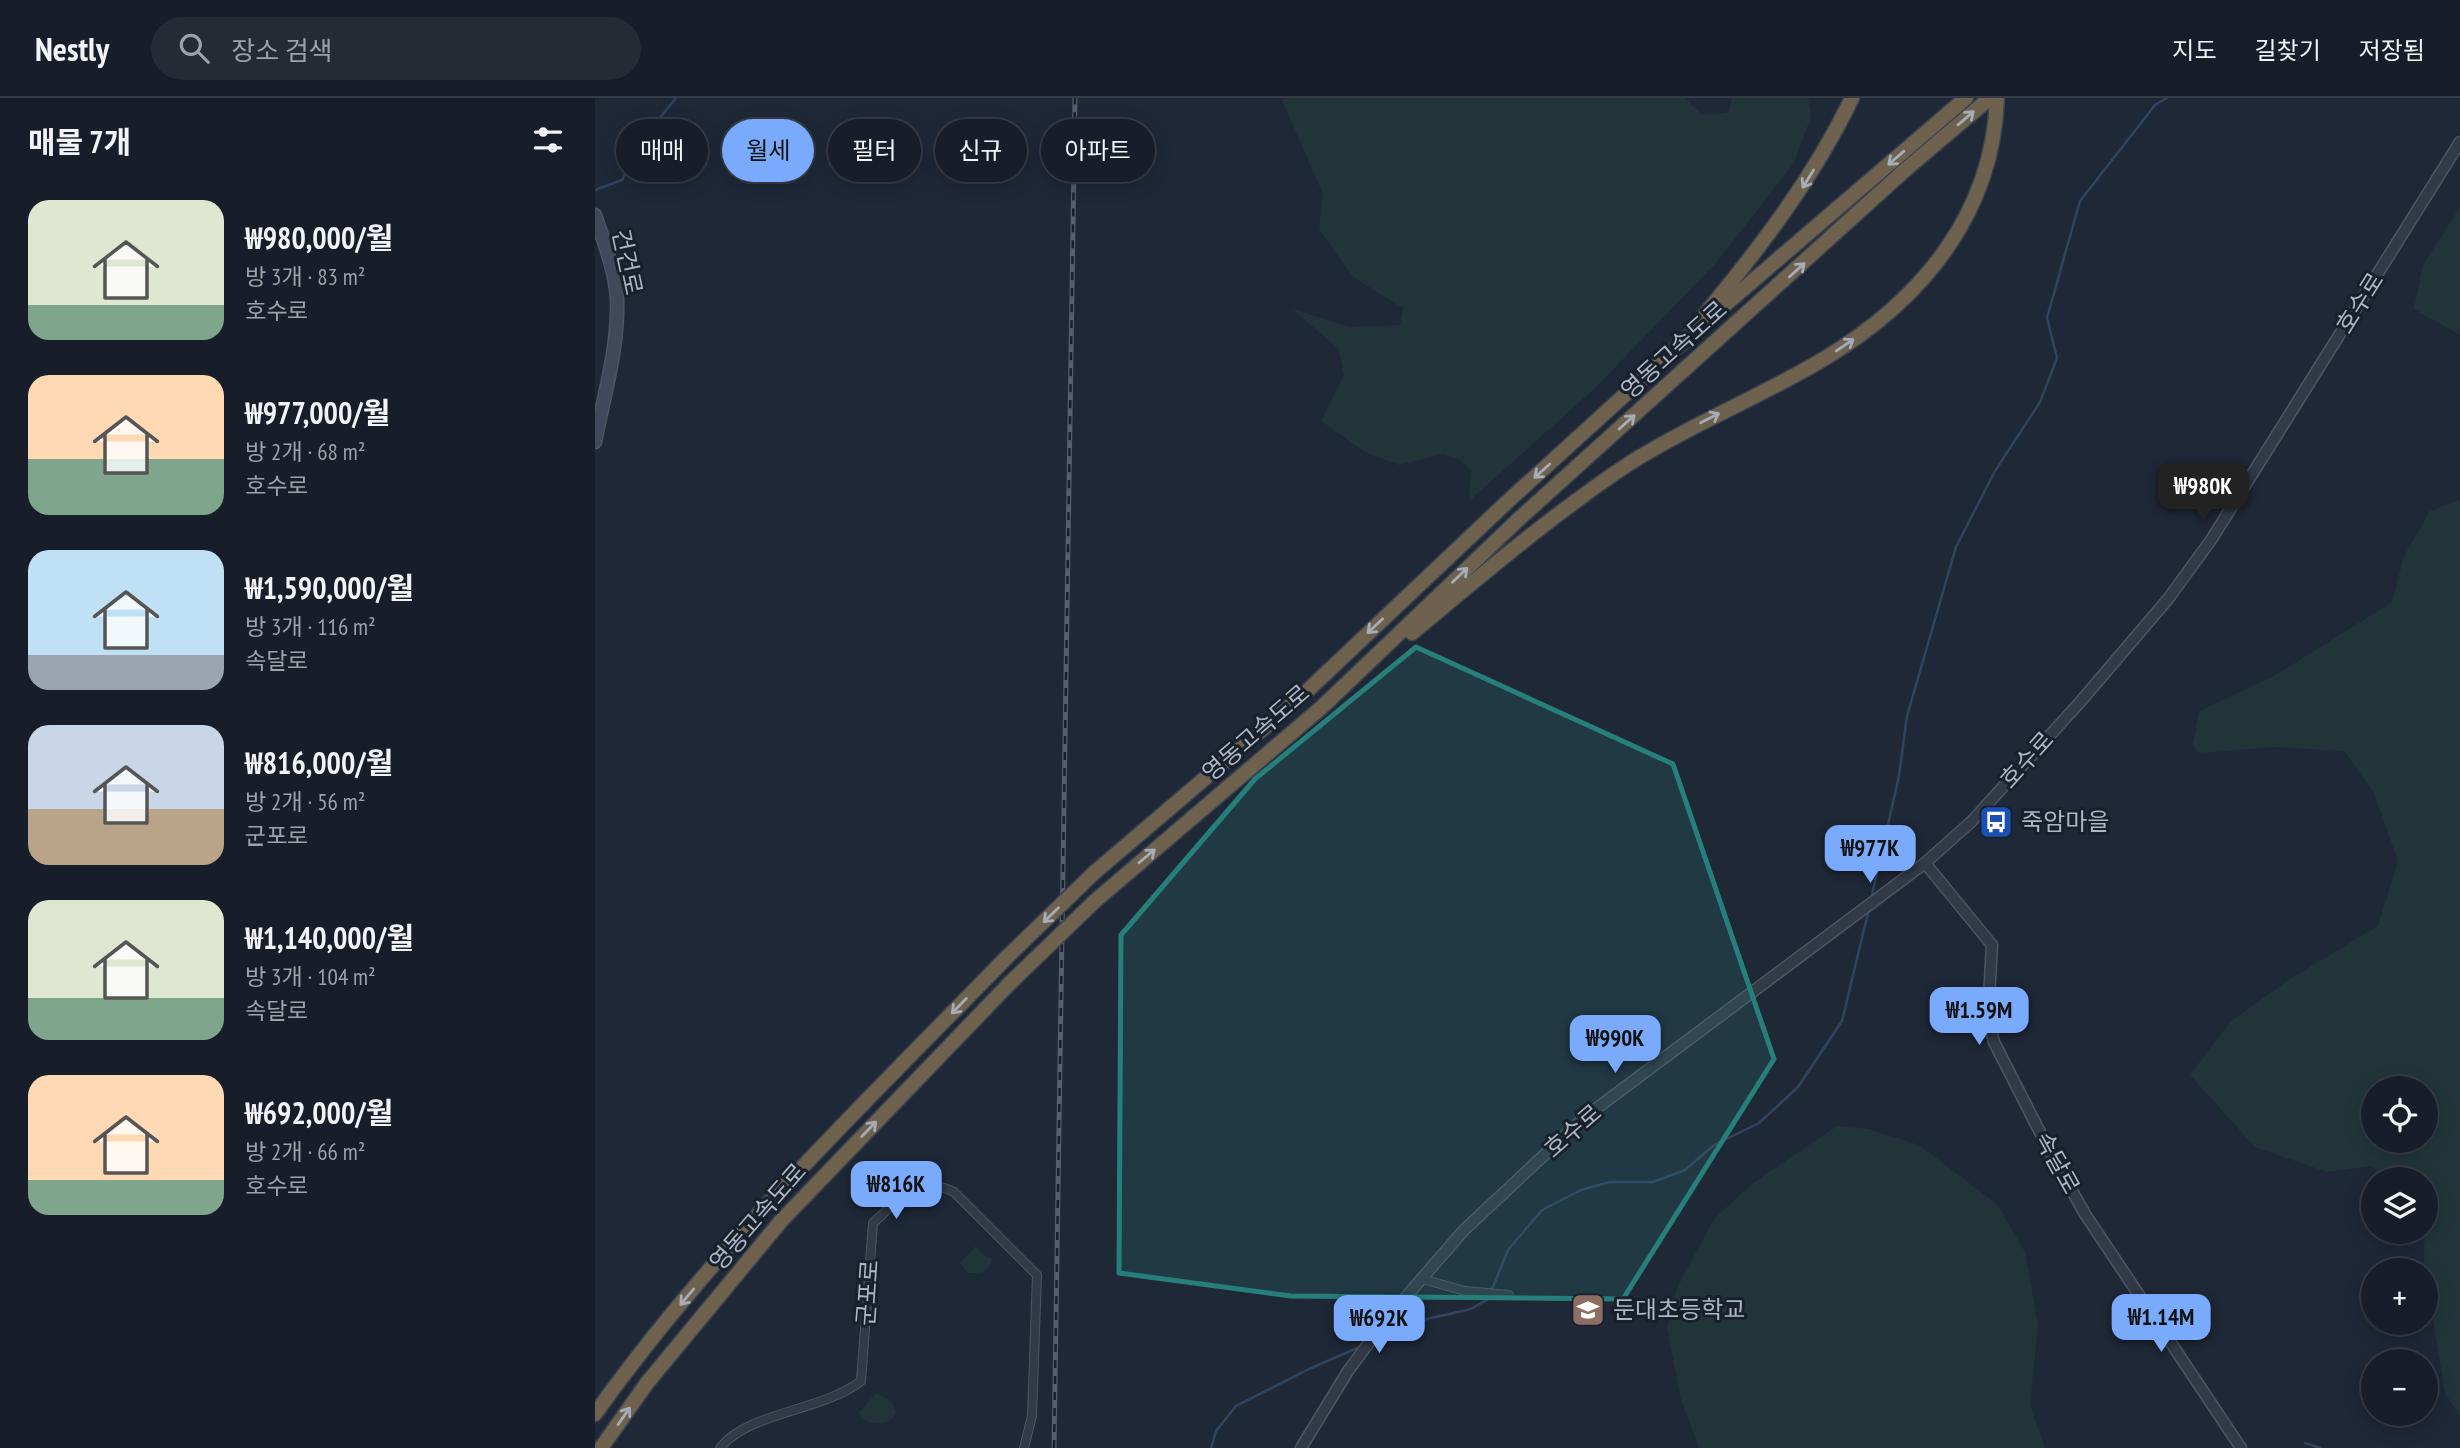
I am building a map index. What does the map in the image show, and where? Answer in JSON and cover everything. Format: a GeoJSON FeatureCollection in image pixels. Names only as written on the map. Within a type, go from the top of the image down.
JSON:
{"type":"FeatureCollection","features":[{"type":"Feature","properties":{"kind":"highway"},"geometry":{"type":"LineString","coordinates":[[1674,351],[1769,235],[1808,180],[1853,98]]}},
{"type":"Feature","properties":{"kind":"highway","name":"영동고속도로"},"geometry":{"type":"LineString","coordinates":[[595,1414],[634,1360],[767,1203],[1007,957],[1095,872],[1305,693],[1506,503],[1674,351],[1966,98]]}},
{"type":"Feature","properties":{"kind":"highway","name":"영동고속도로"},"geometry":{"type":"LineString","coordinates":[[601,1448],[647,1383],[781,1221],[1010,983],[1095,901],[1322,707],[1520,518],[1905,170],[1990,98]]}},
{"type":"Feature","properties":{"kind":"highway"},"geometry":{"type":"LineString","coordinates":[[1322,707],[1504,556],[1591,491],[1686,430],[1786,379],[1848,343],[1886,315],[1919,284],[1964,221],[1981,184],[1992,147],[1997,98]]}},
{"type":"Feature","properties":{"kind":"main road","name":"건건로"},"geometry":{"type":"LineString","coordinates":[[595,215],[612,266],[617,298],[615,336],[595,442]]}},
{"type":"Feature","properties":{"kind":"street","name":"호수로"},"geometry":{"type":"LineString","coordinates":[[1301,1448],[1348,1371],[1385,1321],[1464,1230],[1585,1117],[1925,863],[1981,811],[2081,701],[2175,590],[2211,540],[2460,142]]}},
{"type":"Feature","properties":{"kind":"street","name":"속달로"},"geometry":{"type":"LineString","coordinates":[[1925,863],[1992,945],[1988,1015],[1994,1042],[2050,1152],[2103,1242],[2241,1448]]}},
{"type":"Feature","properties":{"kind":"street","name":"군포로"},"geometry":{"type":"LineString","coordinates":[[720,1448],[727,1438],[763,1421],[848,1392],[861,1381],[873,1223],[911,1189],[926,1184],[954,1192],[1037,1275],[1031,1416],[1024,1448]]}},
{"type":"Feature","properties":{"kind":"street"},"geometry":{"type":"LineString","coordinates":[[1422,1279],[1465,1291],[1509,1295]]}},
{"type":"Feature","properties":{"kind":"highlighted area"},"geometry":{"type":"Polygon","coordinates":[[[1416,647],[1673,764],[1774,1059],[1623,1299],[1291,1296],[1119,1273],[1121,935],[1255,779],[1416,647]]]}},
{"type":"Feature","properties":{"kind":"green space"},"geometry":{"type":"Polygon","coordinates":[[[1685,98],[1702,115],[1729,112],[1732,98],[1808,98],[1811,117],[1794,163],[1716,263],[1594,389],[1469,501],[1471,470],[1460,460],[1443,454],[1399,465],[1365,452],[1321,421],[1344,375],[1339,349],[1292,309],[1349,327],[1400,325],[1403,308],[1353,277],[1319,229],[1323,194],[1282,100],[1685,98]]]}},
{"type":"Feature","properties":{"kind":"green space"},"geometry":{"type":"Polygon","coordinates":[[[2460,207],[2460,335],[2414,309],[2423,265],[2460,207]]]}},
{"type":"Feature","properties":{"kind":"green space"},"geometry":{"type":"Polygon","coordinates":[[[2460,500],[2460,1416],[2445,1393],[2435,1335],[2438,1335],[2438,1258],[2424,1258],[2424,1244],[2438,1244],[2438,1167],[2370,1166],[2327,1172],[2255,1147],[2190,1075],[2230,1022],[2290,979],[2378,926],[2398,861],[2374,793],[2344,751],[2275,747],[2199,753],[2193,745],[2199,711],[2274,676],[2392,602],[2404,556],[2430,511],[2460,500]]]}},
{"type":"Feature","properties":{"kind":"green space"},"geometry":{"type":"Polygon","coordinates":[[[1837,1126],[1868,1129],[1919,1145],[1998,1205],[2025,1252],[2038,1325],[2030,1405],[2045,1448],[1699,1448],[1681,1400],[1667,1328],[1678,1286],[1714,1219],[1753,1183],[1837,1126]]]}},
{"type":"Feature","properties":{"kind":"green space"},"geometry":{"type":"Polygon","coordinates":[[[976,1246],[981,1253],[992,1259],[991,1264],[983,1272],[967,1273],[960,1263],[976,1246]]]}},
{"type":"Feature","properties":{"kind":"green space"},"geometry":{"type":"Polygon","coordinates":[[[875,1394],[892,1403],[896,1413],[892,1419],[874,1423],[859,1413],[875,1394]]]}},
{"type":"Feature","properties":{"kind":"waterway"},"geometry":{"type":"LineString","coordinates":[[595,190],[622,180],[641,141],[676,98]]}},
{"type":"Feature","properties":{"kind":"waterway"},"geometry":{"type":"LineString","coordinates":[[1871,899],[1899,776],[1907,716],[1956,547],[1995,471],[2040,402],[2057,358],[2047,318],[2080,201],[2155,105],[2167,98]]}},
{"type":"Feature","properties":{"kind":"waterway"},"geometry":{"type":"LineString","coordinates":[[1374,1341],[1427,1319],[1471,1309],[1488,1299],[1508,1250],[1542,1210],[1581,1190],[1610,1182],[1653,1182],[1685,1170],[1714,1145],[1759,1123],[1798,1087],[1842,1021],[1869,909]]}},
{"type":"Feature","properties":{"kind":"waterway"},"geometry":{"type":"LineString","coordinates":[[1211,1448],[1216,1431],[1236,1406],[1362,1346]]}},
{"type":"Feature","properties":{"kind":"waterway"},"geometry":{"type":"LineString","coordinates":[[2305,1443],[2320,1448]]}},
{"type":"Feature","properties":{"kind":"railway"},"geometry":{"type":"LineString","coordinates":[[1054,1448],[1075,98]]}},
{"type":"Feature","properties":{"kind":"place","name":"죽암마을"},"geometry":{"type":"Point","coordinates":[1996,822]}},
{"type":"Feature","properties":{"kind":"place","name":"둔대초등학교"},"geometry":{"type":"Point","coordinates":[1588,1310]}}]}
